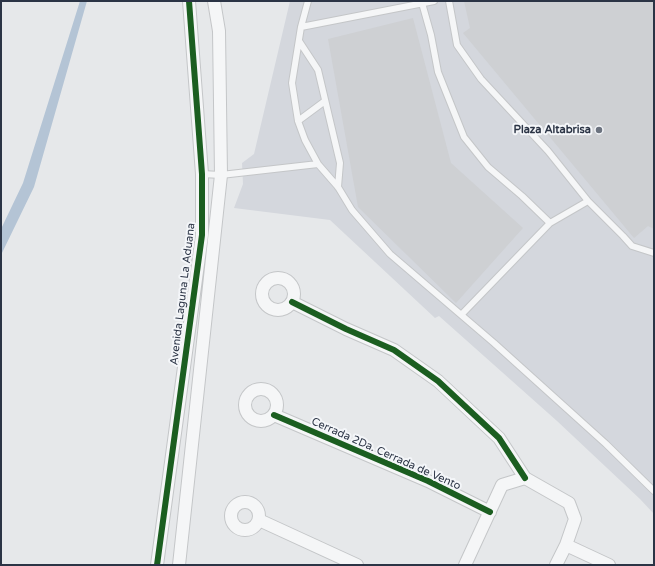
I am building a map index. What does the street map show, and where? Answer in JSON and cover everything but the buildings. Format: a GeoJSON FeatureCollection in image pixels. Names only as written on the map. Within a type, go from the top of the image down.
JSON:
{"type":"FeatureCollection","features":[{"type":"Feature","properties":{"kind":"street","name":"Avenida Laguna La Aduana"},"geometry":{"type":"LineString","coordinates":[[157,565],[202,234],[202,174],[188,1]]}},
{"type":"Feature","properties":{"kind":"street"},"geometry":{"type":"LineString","coordinates":[[179,565],[221,175],[219,32],[214,1]]}},
{"type":"Feature","properties":{"kind":"street"},"geometry":{"type":"LineString","coordinates":[[292,302],[346,329],[394,350],[438,381],[499,438],[525,478],[569,503],[575,519],[566,545],[556,565]]}},
{"type":"Feature","properties":{"kind":"street","name":"Cerrada 2Da. Cerrada de Vento"},"geometry":{"type":"LineString","coordinates":[[274,415],[428,481],[490,512]]}},
{"type":"Feature","properties":{"kind":"street"},"geometry":{"type":"LineString","coordinates":[[465,565],[502,485],[525,478]]}},
{"type":"Feature","properties":{"kind":"street"},"geometry":{"type":"LineString","coordinates":[[259,520],[357,565]]}},
{"type":"Feature","properties":{"kind":"street"},"geometry":{"type":"LineString","coordinates":[[566,545],[609,565]]}},
{"type":"Feature","properties":{"kind":"lane"},"geometry":{"type":"LineString","coordinates":[[308,1],[301,27],[292,83],[298,121],[305,140],[318,164],[338,186],[352,210],[390,254],[462,314],[606,444],[654,491]]}},
{"type":"Feature","properties":{"kind":"lane"},"geometry":{"type":"LineString","coordinates":[[301,27],[434,1]]}},
{"type":"Feature","properties":{"kind":"lane"},"geometry":{"type":"LineString","coordinates":[[449,1],[457,45],[481,79],[548,151],[588,200],[632,246],[654,253]]}},
{"type":"Feature","properties":{"kind":"lane"},"geometry":{"type":"LineString","coordinates":[[422,3],[432,35],[438,72],[464,137],[488,167],[522,196],[550,223]]}},
{"type":"Feature","properties":{"kind":"lane"},"geometry":{"type":"LineString","coordinates":[[299,42],[318,70],[340,163],[338,186]]}},
{"type":"Feature","properties":{"kind":"lane"},"geometry":{"type":"LineString","coordinates":[[298,121],[325,101]]}},
{"type":"Feature","properties":{"kind":"lane"},"geometry":{"type":"LineString","coordinates":[[202,174],[221,175],[318,164]]}},
{"type":"Feature","properties":{"kind":"lane"},"geometry":{"type":"LineString","coordinates":[[462,314],[550,223],[588,200]]}},
{"type":"Feature","properties":{"kind":"shaded area","name":"Plaza Altabrisa"},"geometry":{"type":"Polygon","coordinates":[[[290,1],[654,1],[654,514],[557,421],[439,316],[435,318],[330,220],[234,208],[243,184],[242,163],[254,154],[290,1]]]}},
{"type":"Feature","properties":{"kind":"water"},"geometry":{"type":"Polygon","coordinates":[[[80,1],[87,1],[34,187],[1,255],[1,229],[23,183],[80,1]]]}},
{"type":"Feature","properties":{"kind":"cycle path"},"geometry":{"type":"LineString","coordinates":[[157,565],[202,235],[202,174],[189,1]]}},
{"type":"Feature","properties":{"kind":"cycle path"},"geometry":{"type":"LineString","coordinates":[[292,302],[346,329],[394,350],[438,381],[499,438],[525,478]]}},
{"type":"Feature","properties":{"kind":"cycle path"},"geometry":{"type":"LineString","coordinates":[[274,415],[428,481],[490,512]]}},
{"type":"Feature","properties":{"kind":"place","name":"Plaza Altabrisa"},"geometry":{"type":"Point","coordinates":[599,130]}}]}
